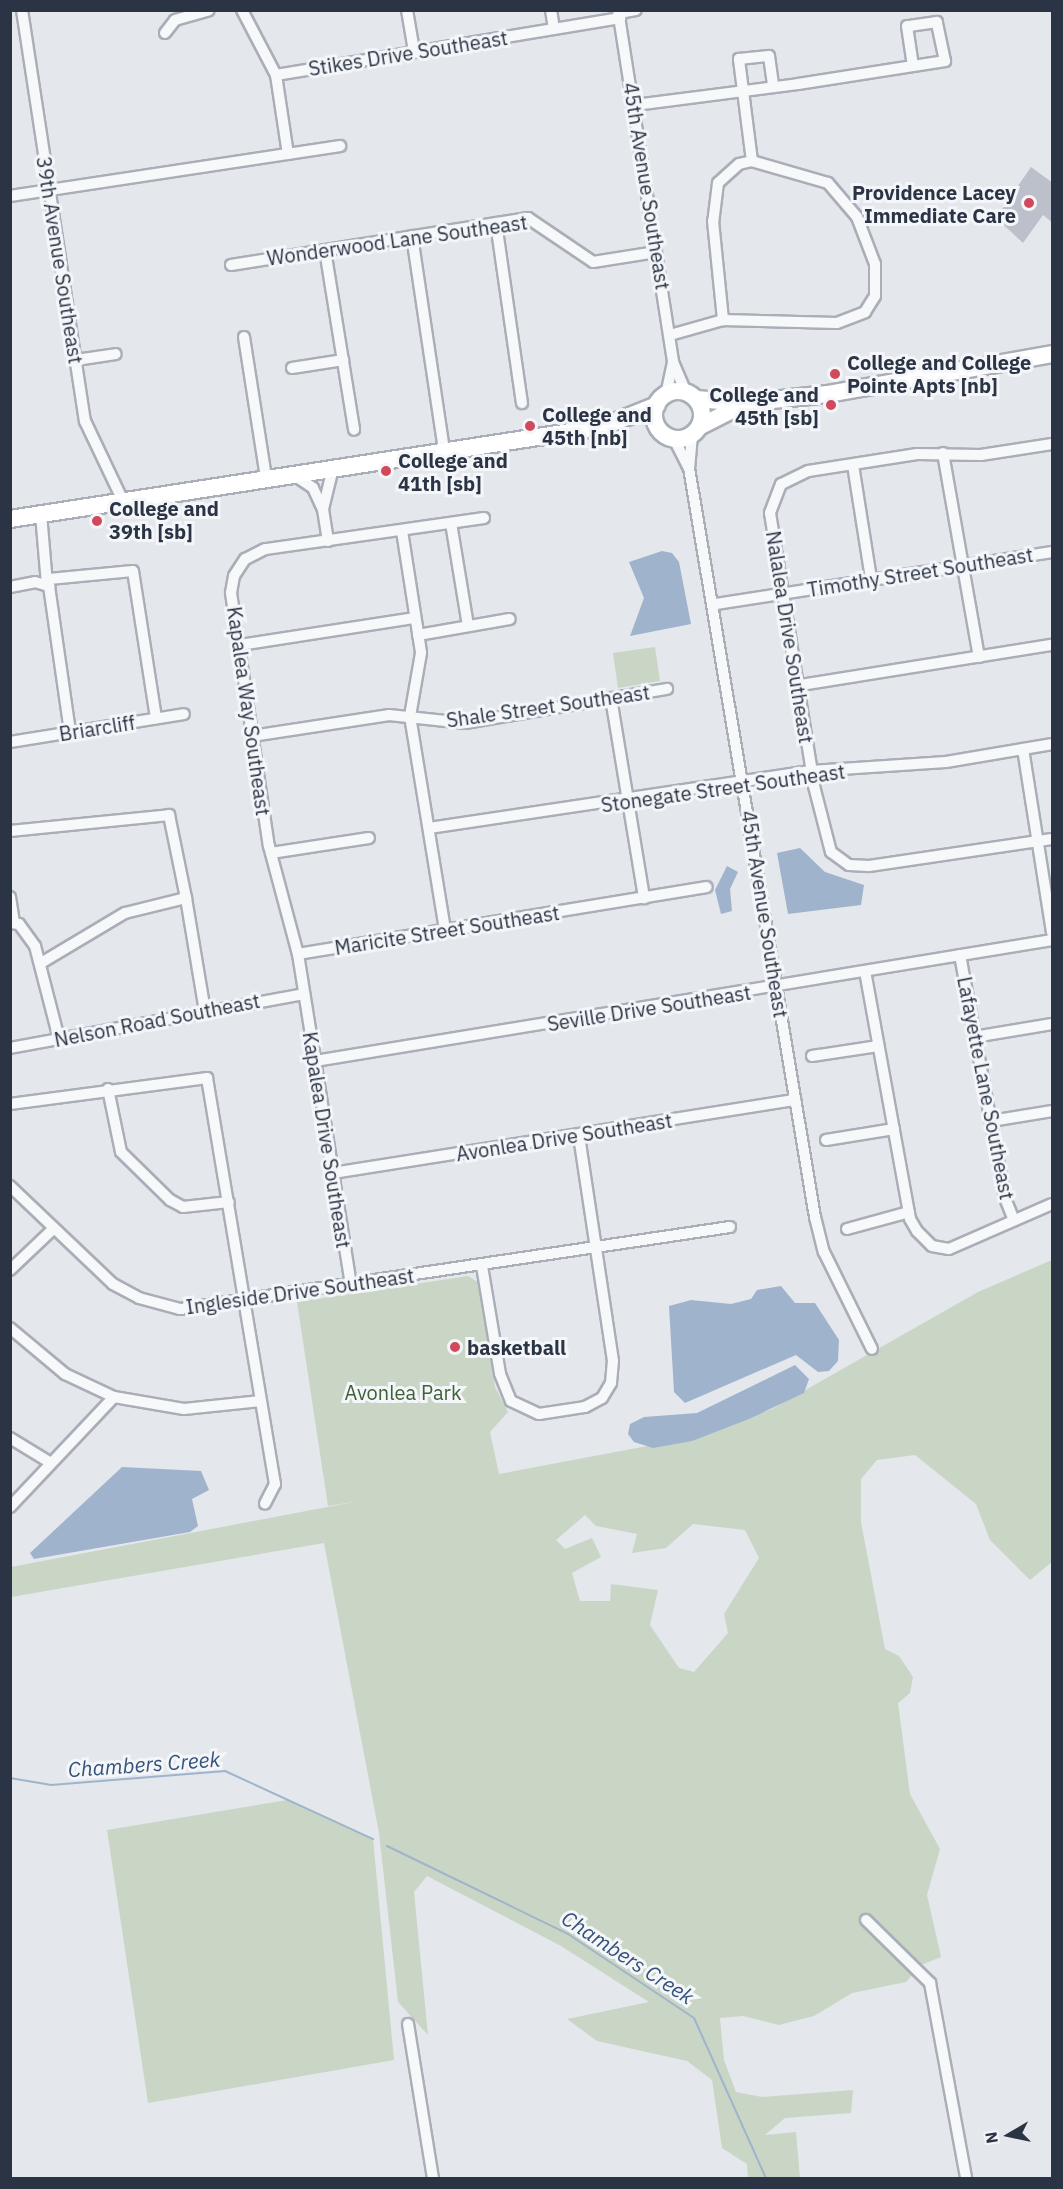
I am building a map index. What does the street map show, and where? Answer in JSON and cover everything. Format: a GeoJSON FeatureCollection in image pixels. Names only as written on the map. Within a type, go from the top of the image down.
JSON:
{"type":"FeatureCollection","features":[{"type":"Feature","properties":{"kind":"main road"},"geometry":{"type":"LineString","coordinates":[[602,427],[661,400],[691,396],[745,404],[808,393],[883,385],[957,368],[1053,354]]}},
{"type":"Feature","properties":{"kind":"main road"},"geometry":{"type":"LineString","coordinates":[[691,396],[702,411],[696,431]]}},
{"type":"Feature","properties":{"kind":"main road"},"geometry":{"type":"LineString","coordinates":[[659,429],[661,400]]}},
{"type":"Feature","properties":{"kind":"main road"},"geometry":{"type":"LineString","coordinates":[[10,519],[602,427],[659,429],[674,439],[696,431],[745,404]]}},
{"type":"Feature","properties":{"kind":"street","name":"39th Avenue Southeast"},"geometry":{"type":"LineString","coordinates":[[22,10],[48,191],[88,435],[119,482],[123,501]]}},
{"type":"Feature","properties":{"kind":"street"},"geometry":{"type":"LineString","coordinates":[[165,33],[175,20],[209,10]]}},
{"type":"Feature","properties":{"kind":"street"},"geometry":{"type":"LineString","coordinates":[[242,10],[276,75],[288,154]]}},
{"type":"Feature","properties":{"kind":"street"},"geometry":{"type":"LineString","coordinates":[[406,10],[414,51]]}},
{"type":"Feature","properties":{"kind":"street"},"geometry":{"type":"LineString","coordinates":[[551,10],[554,29]]}},
{"type":"Feature","properties":{"kind":"street","name":"Stikes Drive Southeast"},"geometry":{"type":"LineString","coordinates":[[276,75],[554,29],[636,10]]}},
{"type":"Feature","properties":{"kind":"street","name":"45th Avenue Southeast"},"geometry":{"type":"LineString","coordinates":[[619,14],[673,362],[691,396]]}},
{"type":"Feature","properties":{"kind":"street"},"geometry":{"type":"LineString","coordinates":[[634,105],[773,86],[913,66],[945,61],[937,22],[907,26],[913,66]]}},
{"type":"Feature","properties":{"kind":"street"},"geometry":{"type":"LineString","coordinates":[[752,161],[739,90],[739,59],[764,54],[770,60],[773,86]]}},
{"type":"Feature","properties":{"kind":"street"},"geometry":{"type":"LineString","coordinates":[[10,196],[340,146]]}},
{"type":"Feature","properties":{"kind":"street"},"geometry":{"type":"LineString","coordinates":[[670,335],[723,320],[837,323],[865,312],[875,296],[875,264],[858,217],[842,197],[810,175],[752,161],[726,174],[713,193],[723,320]]}},
{"type":"Feature","properties":{"kind":"street","name":"Wonderwood Lane Southeast"},"geometry":{"type":"LineString","coordinates":[[231,265],[496,223],[537,220],[593,262],[656,252]]}},
{"type":"Feature","properties":{"kind":"street"},"geometry":{"type":"LineString","coordinates":[[496,223],[522,402]]}},
{"type":"Feature","properties":{"kind":"street"},"geometry":{"type":"LineString","coordinates":[[412,236],[444,450]]}},
{"type":"Feature","properties":{"kind":"street"},"geometry":{"type":"LineString","coordinates":[[325,250],[354,430]]}},
{"type":"Feature","properties":{"kind":"street"},"geometry":{"type":"LineString","coordinates":[[244,337],[266,478]]}},
{"type":"Feature","properties":{"kind":"street"},"geometry":{"type":"LineString","coordinates":[[76,360],[116,354]]}},
{"type":"Feature","properties":{"kind":"street"},"geometry":{"type":"LineString","coordinates":[[292,368],[343,360]]}},
{"type":"Feature","properties":{"kind":"street","name":"45th Avenue Southeast"},"geometry":{"type":"LineString","coordinates":[[661,400],[673,362]]}},
{"type":"Feature","properties":{"kind":"street","name":"45th Avenue Southeast"},"geometry":{"type":"LineString","coordinates":[[689,468],[696,431]]}},
{"type":"Feature","properties":{"kind":"street","name":"45th Avenue Southeast"},"geometry":{"type":"LineString","coordinates":[[674,439],[689,468],[716,604],[795,1101],[824,1251],[872,1349]]}},
{"type":"Feature","properties":{"kind":"street"},"geometry":{"type":"LineString","coordinates":[[871,579],[853,465],[943,453],[981,455],[1053,444]]}},
{"type":"Feature","properties":{"kind":"street"},"geometry":{"type":"LineString","coordinates":[[943,453],[960,566],[979,657]]}},
{"type":"Feature","properties":{"kind":"street","name":"Nalalea Drive Southeast"},"geometry":{"type":"LineString","coordinates":[[853,465],[797,474],[776,491],[770,513],[801,685],[811,771],[831,852],[860,867],[1038,842]]}},
{"type":"Feature","properties":{"kind":"street"},"geometry":{"type":"LineString","coordinates":[[323,510],[333,468]]}},
{"type":"Feature","properties":{"kind":"street"},"geometry":{"type":"LineString","coordinates":[[293,474],[313,488],[323,510],[328,541],[484,518]]}},
{"type":"Feature","properties":{"kind":"street"},"geometry":{"type":"LineString","coordinates":[[41,514],[69,732]]}},
{"type":"Feature","properties":{"kind":"street"},"geometry":{"type":"LineString","coordinates":[[451,523],[468,626]]}},
{"type":"Feature","properties":{"kind":"street"},"geometry":{"type":"LineString","coordinates":[[402,531],[421,652],[410,716],[445,930]]}},
{"type":"Feature","properties":{"kind":"street","name":"Kapalea Way Southeast"},"geometry":{"type":"LineString","coordinates":[[270,849],[231,593],[234,576],[245,559],[265,549],[328,541]]}},
{"type":"Feature","properties":{"kind":"street","name":"Timothy Street Southeast"},"geometry":{"type":"LineString","coordinates":[[716,604],[1053,552]]}},
{"type":"Feature","properties":{"kind":"street"},"geometry":{"type":"LineString","coordinates":[[10,587],[134,571],[156,718]]}},
{"type":"Feature","properties":{"kind":"street"},"geometry":{"type":"LineString","coordinates":[[240,645],[415,618]]}},
{"type":"Feature","properties":{"kind":"street"},"geometry":{"type":"LineString","coordinates":[[418,635],[510,619]]}},
{"type":"Feature","properties":{"kind":"street"},"geometry":{"type":"LineString","coordinates":[[801,685],[1053,645]]}},
{"type":"Feature","properties":{"kind":"street","name":"Shale Street Southeast"},"geometry":{"type":"LineString","coordinates":[[252,736],[410,716],[465,723],[667,689]]}},
{"type":"Feature","properties":{"kind":"street"},"geometry":{"type":"LineString","coordinates":[[610,698],[644,898]]}},
{"type":"Feature","properties":{"kind":"street","name":"Briarcliff"},"geometry":{"type":"LineString","coordinates":[[10,742],[184,714]]}},
{"type":"Feature","properties":{"kind":"street","name":"Stonegate Street Southeast"},"geometry":{"type":"LineString","coordinates":[[429,828],[744,783],[811,771],[886,769],[1053,744]]}},
{"type":"Feature","properties":{"kind":"street"},"geometry":{"type":"LineString","coordinates":[[1023,749],[1053,933]]}},
{"type":"Feature","properties":{"kind":"street"},"geometry":{"type":"LineString","coordinates":[[10,831],[169,816],[186,898],[205,1012]]}},
{"type":"Feature","properties":{"kind":"street"},"geometry":{"type":"LineString","coordinates":[[298,954],[270,849],[369,838]]}},
{"type":"Feature","properties":{"kind":"street"},"geometry":{"type":"LineString","coordinates":[[1038,842],[1053,839]]}},
{"type":"Feature","properties":{"kind":"street","name":"Maricite Street Southeast"},"geometry":{"type":"LineString","coordinates":[[298,954],[707,887]]}},
{"type":"Feature","properties":{"kind":"street"},"geometry":{"type":"LineString","coordinates":[[10,897],[12,923],[26,932],[41,963],[59,1039]]}},
{"type":"Feature","properties":{"kind":"street"},"geometry":{"type":"LineString","coordinates":[[41,963],[125,913],[186,898]]}},
{"type":"Feature","properties":{"kind":"street","name":"Seville Drive Southeast"},"geometry":{"type":"LineString","coordinates":[[315,1061],[778,987],[1053,940]]}},
{"type":"Feature","properties":{"kind":"street","name":"Kapalea Drive Southeast"},"geometry":{"type":"LineString","coordinates":[[298,954],[351,1286]]}},
{"type":"Feature","properties":{"kind":"street","name":"Lafayette Lane Southeast"},"geometry":{"type":"LineString","coordinates":[[960,955],[1005,1198],[1014,1220]]}},
{"type":"Feature","properties":{"kind":"street"},"geometry":{"type":"LineString","coordinates":[[865,971],[909,1212],[914,1227],[932,1246],[955,1248],[1053,1204]]}},
{"type":"Feature","properties":{"kind":"street","name":"Nelson Road Southeast"},"geometry":{"type":"LineString","coordinates":[[10,1048],[304,994]]}},
{"type":"Feature","properties":{"kind":"street"},"geometry":{"type":"LineString","coordinates":[[974,1037],[1053,1024]]}},
{"type":"Feature","properties":{"kind":"street"},"geometry":{"type":"LineString","coordinates":[[812,1056],[878,1046]]}},
{"type":"Feature","properties":{"kind":"street"},"geometry":{"type":"LineString","coordinates":[[10,1104],[108,1089],[207,1078],[275,1484],[265,1504]]}},
{"type":"Feature","properties":{"kind":"street"},"geometry":{"type":"LineString","coordinates":[[108,1089],[121,1152],[170,1200],[183,1207],[229,1202]]}},
{"type":"Feature","properties":{"kind":"street","name":"Avonlea Drive Southeast"},"geometry":{"type":"LineString","coordinates":[[333,1173],[795,1101]]}},
{"type":"Feature","properties":{"kind":"street"},"geometry":{"type":"LineString","coordinates":[[991,1121],[1053,1111]]}},
{"type":"Feature","properties":{"kind":"street"},"geometry":{"type":"LineString","coordinates":[[826,1140],[894,1129]]}},
{"type":"Feature","properties":{"kind":"street"},"geometry":{"type":"LineString","coordinates":[[482,1266],[507,1396],[529,1413],[580,1408],[602,1398],[613,1375],[579,1135]]}},
{"type":"Feature","properties":{"kind":"street","name":"Ingleside Drive Southeast"},"geometry":{"type":"LineString","coordinates":[[10,1186],[104,1278],[139,1299],[190,1309],[730,1227]]}},
{"type":"Feature","properties":{"kind":"street"},"geometry":{"type":"LineString","coordinates":[[848,1229],[909,1212]]}},
{"type":"Feature","properties":{"kind":"street"},"geometry":{"type":"LineString","coordinates":[[10,1270],[53,1229]]}},
{"type":"Feature","properties":{"kind":"street"},"geometry":{"type":"LineString","coordinates":[[10,1328],[65,1374],[114,1397],[184,1409],[261,1401]]}},
{"type":"Feature","properties":{"kind":"street"},"geometry":{"type":"LineString","coordinates":[[10,1508],[114,1397]]}},
{"type":"Feature","properties":{"kind":"street"},"geometry":{"type":"LineString","coordinates":[[10,1438],[51,1463]]}},
{"type":"Feature","properties":{"kind":"street"},"geometry":{"type":"LineString","coordinates":[[866,1920],[930,1983],[966,2178]]}},
{"type":"Feature","properties":{"kind":"street"},"geometry":{"type":"LineString","coordinates":[[408,2024],[433,2178]]}},
{"type":"Feature","properties":{"kind":"green space"},"geometry":{"type":"Polygon","coordinates":[[[655,647],[660,681],[618,688],[613,653],[655,647]]]}},
{"type":"Feature","properties":{"kind":"green space","name":"Avonlea Park"},"geometry":{"type":"Polygon","coordinates":[[[1052,1260],[1052,1562],[1030,1580],[990,1540],[976,1504],[915,1455],[877,1460],[861,1479],[861,1522],[885,1649],[899,1656],[913,1677],[910,1693],[898,1703],[910,1794],[940,1849],[927,1895],[941,1957],[921,1965],[906,1982],[852,1993],[814,2016],[779,2025],[743,2016],[720,2018],[724,2060],[736,2092],[762,2097],[853,2090],[851,2113],[785,2118],[765,2135],[796,2132],[800,2178],[748,2178],[747,2164],[722,2148],[712,2080],[687,2061],[597,2041],[567,2019],[649,2002],[561,1946],[427,1876],[414,1892],[428,2035],[398,2002],[379,1833],[324,1543],[11,1597],[11,1567],[359,1501],[328,1506],[297,1302],[468,1276],[478,1282],[495,1387],[508,1412],[490,1432],[499,1474],[690,1438],[772,1409],[978,1292],[1052,1260]],[[585,1515],[556,1540],[565,1549],[592,1538],[601,1557],[572,1573],[580,1601],[610,1601],[611,1584],[658,1590],[650,1625],[679,1668],[694,1672],[728,1633],[724,1614],[759,1558],[745,1530],[693,1524],[666,1548],[632,1553],[637,1534],[596,1526],[585,1515]]]}},
{"type":"Feature","properties":{"kind":"green space"},"geometry":{"type":"Polygon","coordinates":[[[287,1800],[373,1839],[394,2060],[148,2103],[107,1830],[287,1800]]]}},
{"type":"Feature","properties":{"kind":"water"},"geometry":{"type":"Polygon","coordinates":[[[662,551],[672,553],[679,562],[691,624],[630,636],[644,598],[629,562],[662,551]]]}},
{"type":"Feature","properties":{"kind":"water"},"geometry":{"type":"Polygon","coordinates":[[[800,848],[825,872],[864,885],[861,905],[788,914],[777,853],[800,848]]]}},
{"type":"Feature","properties":{"kind":"water"},"geometry":{"type":"Polygon","coordinates":[[[727,866],[738,872],[730,889],[732,911],[721,914],[715,890],[727,866]]]}},
{"type":"Feature","properties":{"kind":"water"},"geometry":{"type":"Polygon","coordinates":[[[781,1286],[795,1303],[815,1303],[839,1340],[838,1361],[829,1371],[818,1372],[796,1355],[685,1403],[674,1392],[669,1306],[691,1300],[731,1304],[751,1299],[757,1290],[781,1286]]]}},
{"type":"Feature","properties":{"kind":"water"},"geometry":{"type":"Polygon","coordinates":[[[795,1365],[809,1379],[804,1393],[749,1419],[692,1441],[653,1448],[634,1442],[628,1434],[630,1424],[644,1417],[697,1413],[795,1365]]]}},
{"type":"Feature","properties":{"kind":"water"},"geometry":{"type":"Polygon","coordinates":[[[122,1467],[201,1471],[209,1490],[192,1499],[198,1526],[190,1532],[34,1559],[30,1553],[122,1467]]]}},
{"type":"Feature","properties":{"kind":"building","name":"Providence Lacey Immediate Care"},"geometry":{"type":"Polygon","coordinates":[[[1031,167],[1053,183],[1053,223],[1043,215],[1023,243],[996,218],[1031,167]]]}},
{"type":"Feature","properties":{"kind":"waterway","name":"Chambers Creek"},"geometry":{"type":"LineString","coordinates":[[10,1778],[51,1785],[225,1771],[373,1839]]}},
{"type":"Feature","properties":{"kind":"waterway","name":"Chambers Creek"},"geometry":{"type":"LineString","coordinates":[[387,1846],[568,1934],[694,2018],[766,2178]]}},
{"type":"Feature","properties":{"kind":"place","name":"Providence Lacey Immediate Care"},"geometry":{"type":"Point","coordinates":[1029,203]}},
{"type":"Feature","properties":{"kind":"place","name":"College and College Pointe Apts [nb]"},"geometry":{"type":"Point","coordinates":[835,374]}},
{"type":"Feature","properties":{"kind":"place","name":"College and 45th [sb]"},"geometry":{"type":"Point","coordinates":[831,405]}},
{"type":"Feature","properties":{"kind":"place","name":"College and 45th [nb]"},"geometry":{"type":"Point","coordinates":[530,426]}},
{"type":"Feature","properties":{"kind":"place","name":"College and 41th [sb]"},"geometry":{"type":"Point","coordinates":[386,471]}},
{"type":"Feature","properties":{"kind":"place","name":"College and 39th [sb]"},"geometry":{"type":"Point","coordinates":[97,521]}},
{"type":"Feature","properties":{"kind":"place","name":"basketball"},"geometry":{"type":"Point","coordinates":[455,1347]}}]}
